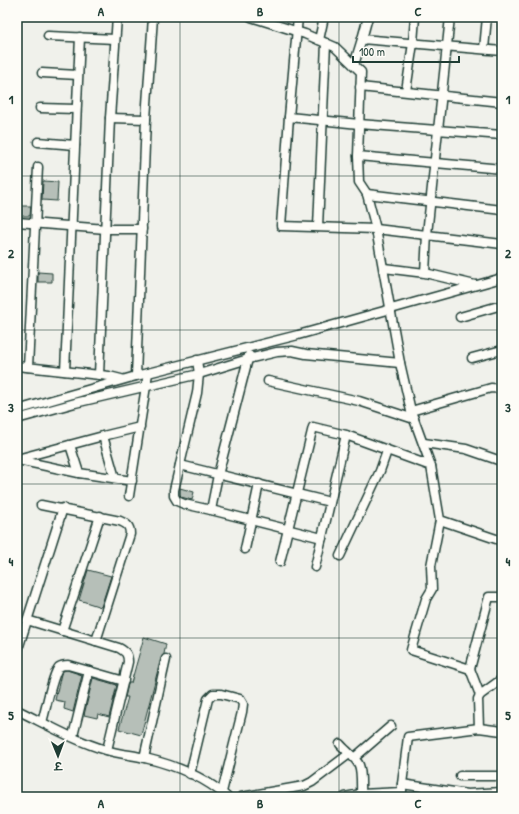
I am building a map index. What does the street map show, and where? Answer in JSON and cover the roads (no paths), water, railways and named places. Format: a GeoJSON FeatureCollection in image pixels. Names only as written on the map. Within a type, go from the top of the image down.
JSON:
{"type":"FeatureCollection","features":[{"type":"Feature","properties":{"kind":"street"},"geometry":{"type":"LineString","coordinates":[[99,375],[110,118],[117,17]]}},
{"type":"Feature","properties":{"kind":"street"},"geometry":{"type":"LineString","coordinates":[[136,376],[146,119],[153,17]]}},
{"type":"Feature","properties":{"kind":"street"},"geometry":{"type":"LineString","coordinates":[[250,17],[272,20],[335,47],[361,72],[358,156],[359,182],[367,194],[376,229],[400,363],[413,415],[431,466],[440,520],[431,566],[432,589],[426,599],[410,650],[470,669]]}},
{"type":"Feature","properties":{"kind":"street"},"geometry":{"type":"LineString","coordinates":[[298,17],[289,117],[282,226],[376,229],[502,244]]}},
{"type":"Feature","properties":{"kind":"street"},"geometry":{"type":"LineString","coordinates":[[318,227],[324,120],[324,17]]}},
{"type":"Feature","properties":{"kind":"street"},"geometry":{"type":"LineString","coordinates":[[354,65],[368,17]]}},
{"type":"Feature","properties":{"kind":"street"},"geometry":{"type":"LineString","coordinates":[[406,91],[415,17]]}},
{"type":"Feature","properties":{"kind":"street"},"geometry":{"type":"LineString","coordinates":[[425,273],[430,201],[450,17]]}},
{"type":"Feature","properties":{"kind":"street"},"geometry":{"type":"LineString","coordinates":[[484,49],[487,17]]}},
{"type":"Feature","properties":{"kind":"street"},"geometry":{"type":"LineString","coordinates":[[48,36],[115,39]]}},
{"type":"Feature","properties":{"kind":"street"},"geometry":{"type":"LineString","coordinates":[[65,371],[80,37]]}},
{"type":"Feature","properties":{"kind":"street"},"geometry":{"type":"LineString","coordinates":[[362,39],[502,51]]}},
{"type":"Feature","properties":{"kind":"street"},"geometry":{"type":"LineString","coordinates":[[42,73],[78,76]]}},
{"type":"Feature","properties":{"kind":"street"},"geometry":{"type":"LineString","coordinates":[[360,87],[502,102]]}},
{"type":"Feature","properties":{"kind":"street"},"geometry":{"type":"LineString","coordinates":[[40,108],[76,109]]}},
{"type":"Feature","properties":{"kind":"street"},"geometry":{"type":"LineString","coordinates":[[289,117],[502,135]]}},
{"type":"Feature","properties":{"kind":"street"},"geometry":{"type":"LineString","coordinates":[[110,118],[146,119]]}},
{"type":"Feature","properties":{"kind":"street"},"geometry":{"type":"LineString","coordinates":[[38,142],[75,145]]}},
{"type":"Feature","properties":{"kind":"street"},"geometry":{"type":"LineString","coordinates":[[358,156],[502,169]]}},
{"type":"Feature","properties":{"kind":"street"},"geometry":{"type":"LineString","coordinates":[[28,367],[38,167]]}},
{"type":"Feature","properties":{"kind":"street"},"geometry":{"type":"LineString","coordinates":[[367,194],[502,210]]}},
{"type":"Feature","properties":{"kind":"street"},"geometry":{"type":"LineString","coordinates":[[17,222],[106,229],[142,229]]}},
{"type":"Feature","properties":{"kind":"street"},"geometry":{"type":"LineString","coordinates":[[384,268],[425,273],[475,285]]}},
{"type":"Feature","properties":{"kind":"street"},"geometry":{"type":"LineString","coordinates":[[17,419],[75,403],[147,380],[249,353],[391,312],[475,285],[502,278]]}},
{"type":"Feature","properties":{"kind":"street"},"geometry":{"type":"LineString","coordinates":[[460,317],[502,305]]}},
{"type":"Feature","properties":{"kind":"street"},"geometry":{"type":"LineString","coordinates":[[472,358],[502,350]]}},
{"type":"Feature","properties":{"kind":"street"},"geometry":{"type":"LineString","coordinates":[[18,410],[122,379],[136,376],[147,380],[249,353],[292,351],[306,354],[400,363]]}},
{"type":"Feature","properties":{"kind":"street"},"geometry":{"type":"LineString","coordinates":[[211,510],[218,475],[249,353]]}},
{"type":"Feature","properties":{"kind":"street"},"geometry":{"type":"LineString","coordinates":[[17,366],[122,379]]}},
{"type":"Feature","properties":{"kind":"street"},"geometry":{"type":"LineString","coordinates":[[198,367],[198,393],[174,490],[174,496],[177,501],[322,538]]}},
{"type":"Feature","properties":{"kind":"street"},"geometry":{"type":"LineString","coordinates":[[130,496],[147,380]]}},
{"type":"Feature","properties":{"kind":"street"},"geometry":{"type":"LineString","coordinates":[[268,381],[359,401],[413,415],[491,388],[502,389]]}},
{"type":"Feature","properties":{"kind":"street"},"geometry":{"type":"LineString","coordinates":[[17,460],[140,427]]}},
{"type":"Feature","properties":{"kind":"street"},"geometry":{"type":"LineString","coordinates":[[280,562],[313,427],[346,435],[431,466]]}},
{"type":"Feature","properties":{"kind":"street"},"geometry":{"type":"LineString","coordinates":[[315,567],[346,435]]}},
{"type":"Feature","properties":{"kind":"street"},"geometry":{"type":"LineString","coordinates":[[103,436],[115,478]]}},
{"type":"Feature","properties":{"kind":"street"},"geometry":{"type":"LineString","coordinates":[[424,443],[466,450],[502,460]]}},
{"type":"Feature","properties":{"kind":"street"},"geometry":{"type":"LineString","coordinates":[[70,445],[79,473]]}},
{"type":"Feature","properties":{"kind":"street"},"geometry":{"type":"LineString","coordinates":[[340,556],[380,471],[387,450]]}},
{"type":"Feature","properties":{"kind":"street"},"geometry":{"type":"LineString","coordinates":[[17,460],[79,473],[132,481]]}},
{"type":"Feature","properties":{"kind":"street"},"geometry":{"type":"LineString","coordinates":[[180,465],[330,502]]}},
{"type":"Feature","properties":{"kind":"street"},"geometry":{"type":"LineString","coordinates":[[245,549],[259,484]]}},
{"type":"Feature","properties":{"kind":"street"},"geometry":{"type":"LineString","coordinates":[[41,505],[100,516],[127,523],[130,528],[130,534],[96,641]]}},
{"type":"Feature","properties":{"kind":"street"},"geometry":{"type":"LineString","coordinates":[[17,652],[63,508]]}},
{"type":"Feature","properties":{"kind":"street"},"geometry":{"type":"LineString","coordinates":[[62,631],[100,516]]}},
{"type":"Feature","properties":{"kind":"street"},"geometry":{"type":"LineString","coordinates":[[440,520],[502,541]]}},
{"type":"Feature","properties":{"kind":"street"},"geometry":{"type":"LineString","coordinates":[[480,695],[470,669],[489,597],[502,597]]}},
{"type":"Feature","properties":{"kind":"street"},"geometry":{"type":"LineString","coordinates":[[27,620],[119,648],[126,652],[128,662],[107,750]]}},
{"type":"Feature","properties":{"kind":"street"},"geometry":{"type":"LineString","coordinates":[[144,758],[166,659]]}},
{"type":"Feature","properties":{"kind":"street"},"geometry":{"type":"LineString","coordinates":[[42,722],[55,675],[59,667],[63,665],[68,664],[124,681]]}},
{"type":"Feature","properties":{"kind":"street"},"geometry":{"type":"LineString","coordinates":[[73,736],[89,671]]}},
{"type":"Feature","properties":{"kind":"street"},"geometry":{"type":"LineString","coordinates":[[479,728],[478,699],[480,695],[502,679]]}},
{"type":"Feature","properties":{"kind":"street"},"geometry":{"type":"LineString","coordinates":[[17,710],[107,750],[166,763],[190,774],[225,795],[242,712],[243,704],[240,699],[221,694],[213,694],[208,699],[190,774]]}},
{"type":"Feature","properties":{"kind":"street"},"geometry":{"type":"LineString","coordinates":[[241,797],[304,786],[355,760],[391,726]]}},
{"type":"Feature","properties":{"kind":"street"},"geometry":{"type":"LineString","coordinates":[[402,791],[408,737],[479,728],[502,731]]}},
{"type":"Feature","properties":{"kind":"street"},"geometry":{"type":"LineString","coordinates":[[340,744],[355,760],[361,796]]}},
{"type":"Feature","properties":{"kind":"street"},"geometry":{"type":"LineString","coordinates":[[460,776],[502,776]]}},
{"type":"Feature","properties":{"kind":"street"},"geometry":{"type":"LineString","coordinates":[[345,797],[402,791],[467,796],[502,792]]}}]}
